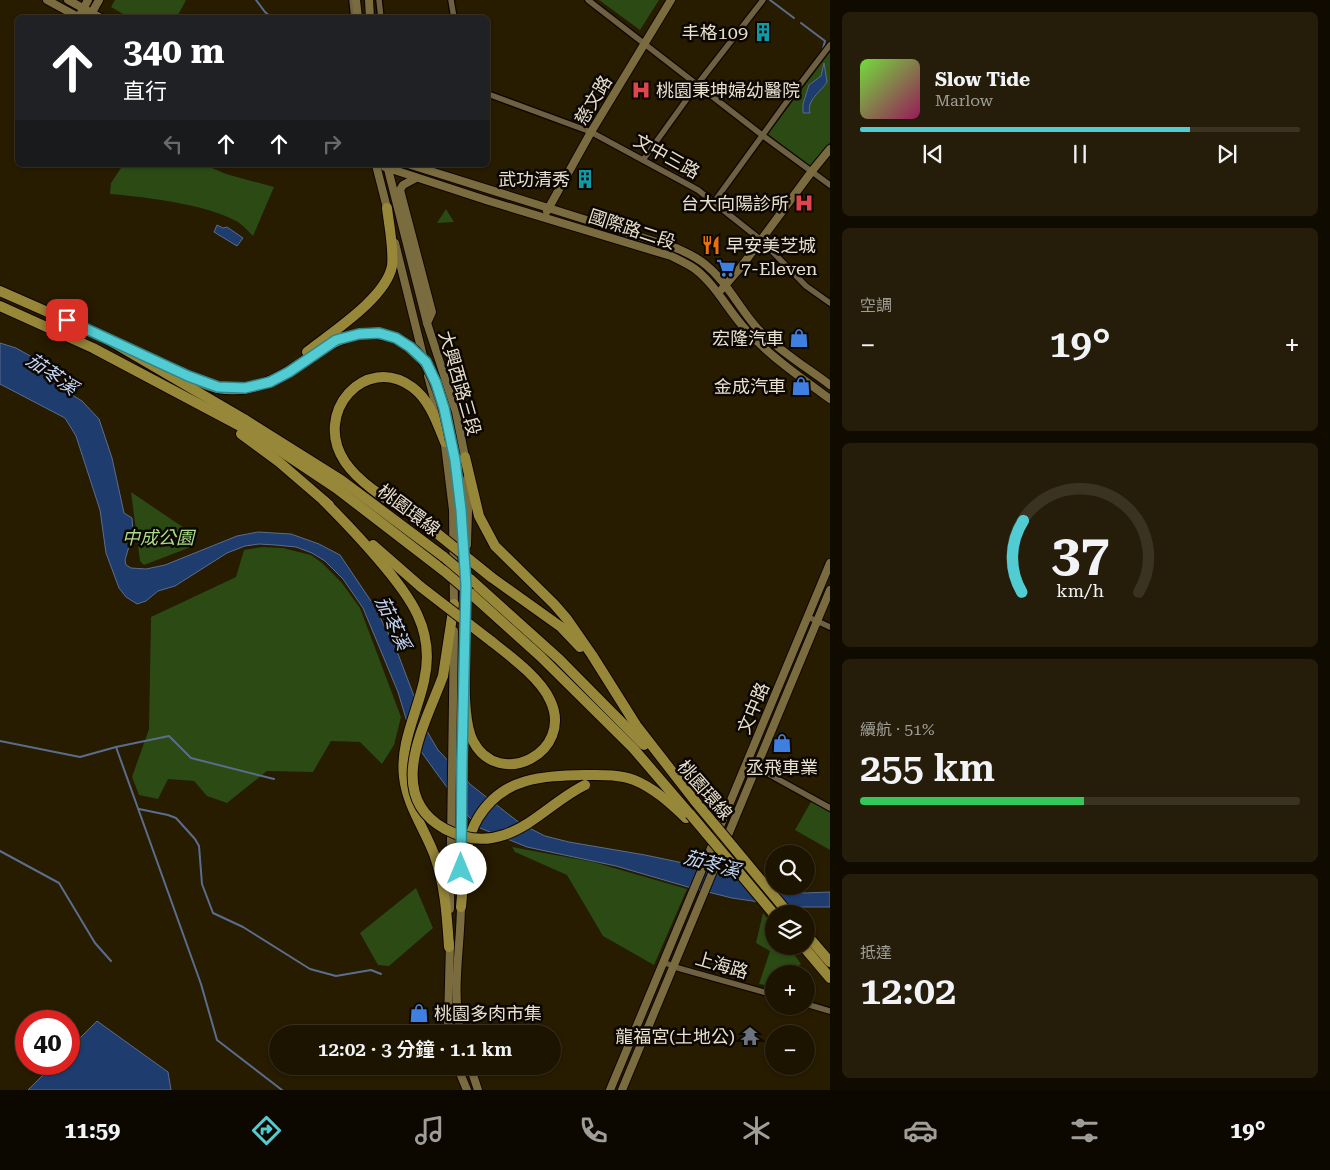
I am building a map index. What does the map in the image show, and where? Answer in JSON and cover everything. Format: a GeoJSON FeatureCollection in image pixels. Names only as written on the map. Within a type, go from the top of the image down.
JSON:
{"type":"FeatureCollection","features":[{"type":"Feature","properties":{"kind":"highway"},"geometry":{"type":"LineString","coordinates":[[259,385],[281,373],[294,363],[382,289],[389,274],[392,258],[387,208]]}},
{"type":"Feature","properties":{"kind":"highway"},"geometry":{"type":"LineString","coordinates":[[0,290],[100,335],[148,360],[218,387],[231,389],[259,385],[280,377],[336,340],[368,333],[388,335],[405,343],[426,362],[436,383],[459,485],[469,586]]}},
{"type":"Feature","properties":{"kind":"highway","name":"桃園環線"},"geometry":{"type":"LineString","coordinates":[[0,306],[93,348],[248,431],[321,478],[444,571],[469,586],[559,658],[695,801],[782,905]]}},
{"type":"Feature","properties":{"kind":"highway","name":"桃園環線"},"geometry":{"type":"LineString","coordinates":[[148,360],[341,480],[444,557],[469,586],[633,748],[688,816],[717,846],[766,905]]}},
{"type":"Feature","properties":{"kind":"highway"},"geometry":{"type":"LineString","coordinates":[[448,441],[420,394],[412,387],[392,378],[371,379],[359,384],[345,397],[336,413],[334,424],[336,443],[351,469],[373,489],[423,522],[491,577],[561,627],[579,645],[611,687]]}},
{"type":"Feature","properties":{"kind":"highway"},"geometry":{"type":"LineString","coordinates":[[183,395],[259,447],[324,501],[421,587],[491,641],[538,683],[550,699],[555,722],[552,736],[544,750],[530,761],[510,764],[495,762],[483,754],[473,742],[468,728],[464,658]]}},
{"type":"Feature","properties":{"kind":"highway"},"geometry":{"type":"LineString","coordinates":[[465,457],[479,516],[488,536],[503,556],[548,598],[567,619],[592,655],[636,726],[695,801]]}},
{"type":"Feature","properties":{"kind":"highway"},"geometry":{"type":"LineString","coordinates":[[324,501],[359,537],[409,597],[421,620],[427,652],[427,669],[406,742],[403,769],[410,799],[433,853],[442,882],[450,947]]}},
{"type":"Feature","properties":{"kind":"highway"},"geometry":{"type":"LineString","coordinates":[[454,604],[443,676],[418,739],[412,764],[414,785],[420,804],[431,819],[440,826],[468,838],[495,838],[516,830],[566,795],[584,785],[600,781],[616,781],[653,791]]}},
{"type":"Feature","properties":{"kind":"highway"},"geometry":{"type":"LineString","coordinates":[[461,907],[468,850],[477,820],[488,804],[500,793],[514,785],[534,778],[608,775],[633,780],[653,791],[688,816]]}},
{"type":"Feature","properties":{"kind":"highway"},"geometry":{"type":"LineString","coordinates":[[815,944],[830,962]]}},
{"type":"Feature","properties":{"kind":"highway"},"geometry":{"type":"LineString","coordinates":[[811,955],[830,978]]}},
{"type":"Feature","properties":{"kind":"street"},"geometry":{"type":"LineString","coordinates":[[47,0],[75,15]]}},
{"type":"Feature","properties":{"kind":"street"},"geometry":{"type":"LineString","coordinates":[[68,0],[91,15],[99,0]]}},
{"type":"Feature","properties":{"kind":"street"},"geometry":{"type":"LineString","coordinates":[[80,15],[88,0]]}},
{"type":"Feature","properties":{"kind":"street"},"geometry":{"type":"LineString","coordinates":[[352,0],[354,15]]}},
{"type":"Feature","properties":{"kind":"street"},"geometry":{"type":"LineString","coordinates":[[356,0],[358,15]]}},
{"type":"Feature","properties":{"kind":"street"},"geometry":{"type":"LineString","coordinates":[[368,0],[370,15]]}},
{"type":"Feature","properties":{"kind":"street"},"geometry":{"type":"LineString","coordinates":[[379,0],[381,15]]}},
{"type":"Feature","properties":{"kind":"street"},"geometry":{"type":"LineString","coordinates":[[451,0],[454,15]]}},
{"type":"Feature","properties":{"kind":"street"},"geometry":{"type":"LineString","coordinates":[[588,0],[762,135],[830,184]]}},
{"type":"Feature","properties":{"kind":"street","name":"慈文路"},"geometry":{"type":"LineString","coordinates":[[544,217],[590,132],[671,0]]}},
{"type":"Feature","properties":{"kind":"street"},"geometry":{"type":"LineString","coordinates":[[643,160],[758,1]]}},
{"type":"Feature","properties":{"kind":"street"},"geometry":{"type":"LineString","coordinates":[[714,202],[830,45]]}},
{"type":"Feature","properties":{"kind":"street","name":"文中三路"},"geometry":{"type":"LineString","coordinates":[[490,95],[590,132],[698,190],[761,240],[806,286],[830,303]]}},
{"type":"Feature","properties":{"kind":"street"},"geometry":{"type":"LineString","coordinates":[[717,294],[761,240],[830,149]]}},
{"type":"Feature","properties":{"kind":"street","name":"大興西路三段"},"geometry":{"type":"LineString","coordinates":[[377,167],[448,441],[453,510],[454,604],[448,1025]]}},
{"type":"Feature","properties":{"kind":"street","name":"國際路二段"},"geometry":{"type":"LineString","coordinates":[[387,167],[416,178],[671,256],[696,270],[737,320],[763,346],[830,399]]}},
{"type":"Feature","properties":{"kind":"street","name":"大興西路三段"},"geometry":{"type":"LineString","coordinates":[[387,167],[427,324],[456,412],[465,457],[469,586],[464,658],[461,907],[457,987],[460,1025]]}},
{"type":"Feature","properties":{"kind":"street","name":"國際路二段"},"geometry":{"type":"LineString","coordinates":[[417,167],[676,248],[696,257],[708,266],[758,329],[830,385]]}},
{"type":"Feature","properties":{"kind":"street"},"geometry":{"type":"LineString","coordinates":[[416,178],[403,185],[400,190],[432,312],[427,324]]}},
{"type":"Feature","properties":{"kind":"street","name":"文中路"},"geometry":{"type":"LineString","coordinates":[[663,962],[694,892],[746,762],[830,563]]}},
{"type":"Feature","properties":{"kind":"street","name":"文中路"},"geometry":{"type":"LineString","coordinates":[[674,966],[830,590]]}},
{"type":"Feature","properties":{"kind":"street"},"geometry":{"type":"LineString","coordinates":[[808,617],[830,627]]}},
{"type":"Feature","properties":{"kind":"street"},"geometry":{"type":"LineString","coordinates":[[746,762],[830,808]]}},
{"type":"Feature","properties":{"kind":"street"},"geometry":{"type":"LineString","coordinates":[[699,878],[709,882]]}},
{"type":"Feature","properties":{"kind":"street"},"geometry":{"type":"LineString","coordinates":[[610,1090],[663,962]]}},
{"type":"Feature","properties":{"kind":"street","name":"上海路"},"geometry":{"type":"LineString","coordinates":[[663,962],[765,992]]}},
{"type":"Feature","properties":{"kind":"street"},"geometry":{"type":"LineString","coordinates":[[622,1090],[674,966]]}},
{"type":"Feature","properties":{"kind":"street"},"geometry":{"type":"LineString","coordinates":[[815,1007],[830,1011]]}},
{"type":"Feature","properties":{"kind":"street"},"geometry":{"type":"LineString","coordinates":[[461,1075],[467,1090]]}},
{"type":"Feature","properties":{"kind":"street"},"geometry":{"type":"LineString","coordinates":[[473,1075],[478,1090]]}},
{"type":"Feature","properties":{"kind":"green space"},"geometry":{"type":"Polygon","coordinates":[[[115,0],[186,0],[178,15],[125,15],[111,7],[115,0]]]}},
{"type":"Feature","properties":{"kind":"green space"},"geometry":{"type":"Polygon","coordinates":[[[599,0],[659,0],[640,30],[599,0]]]}},
{"type":"Feature","properties":{"kind":"green space"},"geometry":{"type":"Polygon","coordinates":[[[830,52],[830,142],[810,166],[768,134],[830,52]]]}},
{"type":"Feature","properties":{"kind":"green space"},"geometry":{"type":"Polygon","coordinates":[[[122,167],[210,167],[226,174],[274,187],[253,236],[238,222],[208,210],[157,199],[110,194],[111,183],[122,167]]]}},
{"type":"Feature","properties":{"kind":"green space"},"geometry":{"type":"Polygon","coordinates":[[[446,209],[454,222],[437,223],[446,209]]]}},
{"type":"Feature","properties":{"kind":"green space","name":"中成公園"},"geometry":{"type":"Polygon","coordinates":[[[131,492],[196,536],[191,547],[144,565],[140,561],[131,492]]]}},
{"type":"Feature","properties":{"kind":"green space"},"geometry":{"type":"Polygon","coordinates":[[[262,547],[283,548],[311,555],[342,583],[360,608],[401,717],[394,745],[382,764],[360,742],[331,741],[313,772],[267,771],[227,803],[207,796],[194,781],[168,779],[158,799],[139,795],[132,777],[149,729],[151,617],[236,577],[244,550],[262,547]]]}},
{"type":"Feature","properties":{"kind":"green space"},"geometry":{"type":"Polygon","coordinates":[[[812,800],[830,810],[830,850],[795,830],[812,800]]]}},
{"type":"Feature","properties":{"kind":"green space"},"geometry":{"type":"Polygon","coordinates":[[[512,847],[593,862],[687,889],[654,965],[603,936],[567,875],[515,852],[512,847]]]}},
{"type":"Feature","properties":{"kind":"green space"},"geometry":{"type":"Polygon","coordinates":[[[416,888],[433,928],[389,966],[378,965],[360,933],[416,888]]]}},
{"type":"Feature","properties":{"kind":"green space"},"geometry":{"type":"Polygon","coordinates":[[[763,913],[765,916],[765,948],[756,943],[763,913]]]}},
{"type":"Feature","properties":{"kind":"green space"},"geometry":{"type":"Polygon","coordinates":[[[769,955],[794,955],[801,964],[799,965],[765,965],[769,955]]]}},
{"type":"Feature","properties":{"kind":"green space"},"geometry":{"type":"Polygon","coordinates":[[[765,966],[765,985],[759,984],[765,966]]]}},
{"type":"Feature","properties":{"kind":"water"},"geometry":{"type":"Polygon","coordinates":[[[824,63],[827,82],[812,100],[809,108],[810,113],[803,113],[803,104],[809,85],[821,76],[824,63]]]}},
{"type":"Feature","properties":{"kind":"water"},"geometry":{"type":"Polygon","coordinates":[[[217,225],[223,228],[227,227],[243,238],[237,246],[214,232],[217,225]]]}},
{"type":"Feature","properties":{"kind":"water","name":"茄苳溪"},"geometry":{"type":"Polygon","coordinates":[[[0,343],[16,348],[41,362],[71,394],[82,401],[99,419],[112,458],[124,513],[132,518],[133,533],[125,560],[126,565],[131,568],[146,569],[165,565],[237,536],[258,532],[291,534],[319,544],[340,555],[373,604],[395,646],[428,733],[438,750],[471,785],[521,824],[545,836],[569,842],[645,855],[729,874],[765,886],[765,895],[815,895],[815,893],[830,892],[830,907],[779,905],[732,898],[616,866],[527,847],[480,828],[469,817],[420,750],[410,732],[398,692],[363,608],[343,579],[325,561],[312,553],[296,547],[259,544],[245,546],[227,553],[175,586],[158,591],[146,601],[137,604],[126,597],[119,588],[106,553],[100,510],[76,436],[65,418],[0,384],[0,343]]]}},
{"type":"Feature","properties":{"kind":"water"},"geometry":{"type":"Polygon","coordinates":[[[97,1021],[168,1072],[171,1090],[28,1090],[43,1075],[80,1075],[80,1038],[97,1021]]]}},
{"type":"Feature","properties":{"kind":"waterway"},"geometry":{"type":"LineString","coordinates":[[256,0],[268,15]]}},
{"type":"Feature","properties":{"kind":"waterway"},"geometry":{"type":"LineString","coordinates":[[770,0],[794,18]]}},
{"type":"Feature","properties":{"kind":"waterway"},"geometry":{"type":"LineString","coordinates":[[801,23],[825,41],[823,49]]}},
{"type":"Feature","properties":{"kind":"waterway"},"geometry":{"type":"LineString","coordinates":[[116,747],[169,736],[191,758],[274,779]]}},
{"type":"Feature","properties":{"kind":"waterway"},"geometry":{"type":"LineString","coordinates":[[0,741],[80,757],[116,747],[201,984],[217,1040],[282,1090]]}},
{"type":"Feature","properties":{"kind":"waterway"},"geometry":{"type":"LineString","coordinates":[[139,809],[176,818],[195,839],[199,846],[202,884],[213,913],[243,927],[310,969],[336,976],[371,970],[381,974]]}},
{"type":"Feature","properties":{"kind":"waterway"},"geometry":{"type":"LineString","coordinates":[[0,851],[59,883],[95,943],[111,961]]}},
{"type":"Feature","properties":{"kind":"place","name":"丰格109"},"geometry":{"type":"Point","coordinates":[763,32]}},
{"type":"Feature","properties":{"kind":"place","name":"桃園秉坤婦幼醫院"},"geometry":{"type":"Point","coordinates":[641,90]}},
{"type":"Feature","properties":{"kind":"place","name":"武功清秀"},"geometry":{"type":"Point","coordinates":[585,179]}},
{"type":"Feature","properties":{"kind":"place","name":"台大向陽診所"},"geometry":{"type":"Point","coordinates":[804,203]}},
{"type":"Feature","properties":{"kind":"place","name":"早安美芝城"},"geometry":{"type":"Point","coordinates":[711,245]}},
{"type":"Feature","properties":{"kind":"place","name":"7-Eleven"},"geometry":{"type":"Point","coordinates":[726,268]}},
{"type":"Feature","properties":{"kind":"place","name":"宏隆汽車"},"geometry":{"type":"Point","coordinates":[799,338]}},
{"type":"Feature","properties":{"kind":"place","name":"金成汽車"},"geometry":{"type":"Point","coordinates":[801,386]}},
{"type":"Feature","properties":{"kind":"place","name":"丞飛車業"},"geometry":{"type":"Point","coordinates":[782,743]}},
{"type":"Feature","properties":{"kind":"place","name":"桃園多肉市集"},"geometry":{"type":"Point","coordinates":[419,1013]}},
{"type":"Feature","properties":{"kind":"place","name":"龍福宮(土地公)"},"geometry":{"type":"Point","coordinates":[750,1036]}},
{"type":"Feature","properties":{"kind":"route"},"geometry":{"type":"LineString","coordinates":[[67,320],[203,383],[231,389],[270,382],[289,372],[336,340],[359,334],[379,333],[396,338],[418,353],[426,362],[432,372],[444,408],[455,460],[461,510],[466,585],[461,869]]}}]}
